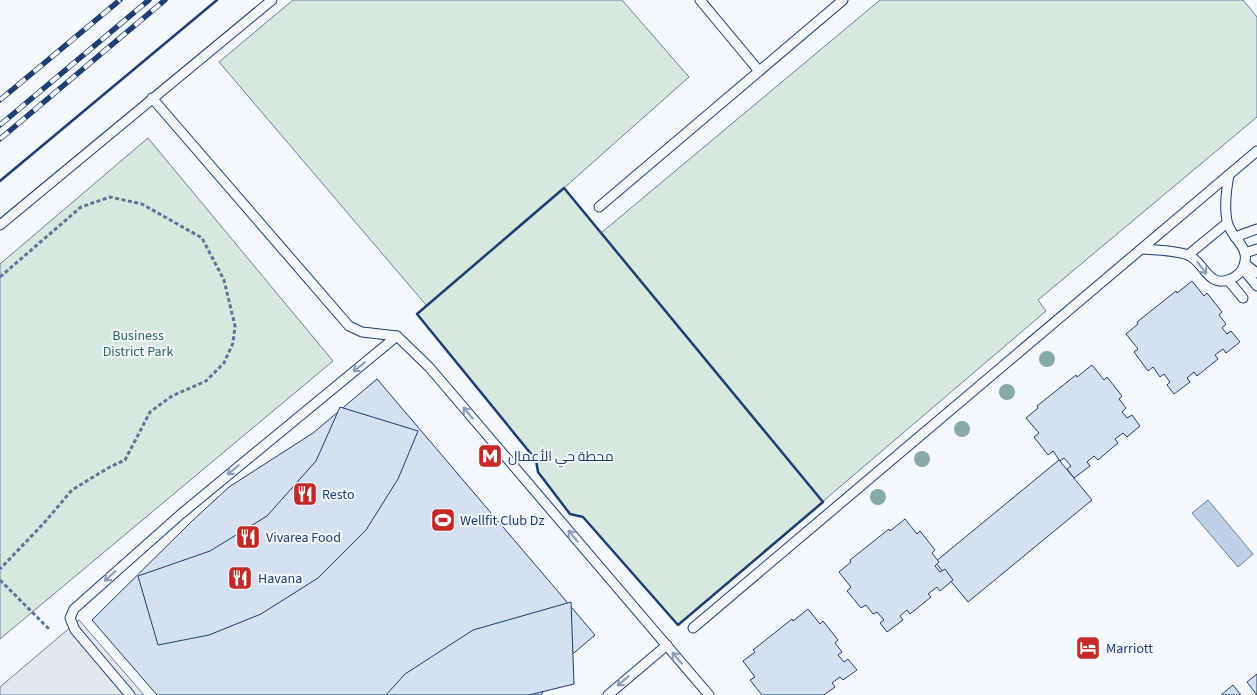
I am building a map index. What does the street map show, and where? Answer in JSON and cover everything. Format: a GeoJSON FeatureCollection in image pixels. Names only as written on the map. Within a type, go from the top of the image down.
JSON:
{"type":"FeatureCollection","features":[{"type":"Feature","properties":{"kind":"lane"},"geometry":{"type":"LineString","coordinates":[[0,225],[272,0]]}},
{"type":"Feature","properties":{"kind":"lane"},"geometry":{"type":"LineString","coordinates":[[700,0],[760,70]]}},
{"type":"Feature","properties":{"kind":"lane"},"geometry":{"type":"LineString","coordinates":[[599,206],[843,0]]}},
{"type":"Feature","properties":{"kind":"lane"},"geometry":{"type":"LineString","coordinates":[[152,98],[349,326],[362,332],[397,336],[429,367],[709,695]]}},
{"type":"Feature","properties":{"kind":"lane"},"geometry":{"type":"LineString","coordinates":[[692,628],[1257,151]]}},
{"type":"Feature","properties":{"kind":"lane"},"geometry":{"type":"LineString","coordinates":[[1142,249],[1188,255],[1195,259],[1209,277],[1222,281],[1237,276],[1244,266],[1245,254],[1241,244],[1227,223],[1225,208],[1229,175]]}},
{"type":"Feature","properties":{"kind":"lane"},"geometry":{"type":"LineString","coordinates":[[1188,255],[1227,223]]}},
{"type":"Feature","properties":{"kind":"lane"},"geometry":{"type":"LineString","coordinates":[[1235,237],[1257,229]]}},
{"type":"Feature","properties":{"kind":"lane"},"geometry":{"type":"LineString","coordinates":[[1245,254],[1257,250]]}},
{"type":"Feature","properties":{"kind":"lane"},"geometry":{"type":"LineString","coordinates":[[1244,266],[1257,273]]}},
{"type":"Feature","properties":{"kind":"lane"},"geometry":{"type":"LineString","coordinates":[[1244,266],[1257,286]]}},
{"type":"Feature","properties":{"kind":"lane"},"geometry":{"type":"LineString","coordinates":[[1228,280],[1243,298]]}},
{"type":"Feature","properties":{"kind":"lane"},"geometry":{"type":"LineString","coordinates":[[130,695],[74,630],[70,618],[74,609],[181,514],[397,336]]}},
{"type":"Feature","properties":{"kind":"lane"},"geometry":{"type":"LineString","coordinates":[[608,695],[667,645]]}},
{"type":"Feature","properties":{"kind":"path"},"geometry":{"type":"LineString","coordinates":[[0,277],[81,207],[110,197],[142,204],[202,238],[224,280],[235,326],[233,343],[224,363],[206,381],[172,396],[150,412],[125,460],[72,490],[44,523],[0,569]]}},
{"type":"Feature","properties":{"kind":"path"},"geometry":{"type":"LineString","coordinates":[[0,580],[50,630]]}},
{"type":"Feature","properties":{"kind":"green space"},"geometry":{"type":"Polygon","coordinates":[[[293,0],[622,0],[689,77],[564,188],[601,233],[880,0],[1243,0],[1257,17],[1257,117],[1038,300],[1046,311],[678,625],[583,517],[570,514],[538,472],[536,460],[417,314],[426,305],[219,62],[293,0]]]}},
{"type":"Feature","properties":{"kind":"green space","name":"Business District Park"},"geometry":{"type":"Polygon","coordinates":[[[148,138],[333,361],[0,639],[0,264],[148,138]]]}},
{"type":"Feature","properties":{"kind":"shaded area"},"geometry":{"type":"Polygon","coordinates":[[[79,620],[144,695],[0,695],[0,687],[79,620]]]}},
{"type":"Feature","properties":{"kind":"water"},"geometry":{"type":"Polygon","coordinates":[[[1208,500],[1253,554],[1238,567],[1192,513],[1208,500]]]}},
{"type":"Feature","properties":{"kind":"building"},"geometry":{"type":"Polygon","coordinates":[[[1192,281],[1204,296],[1207,293],[1222,312],[1219,315],[1226,324],[1222,328],[1227,334],[1231,331],[1240,342],[1226,353],[1223,349],[1215,355],[1218,359],[1197,376],[1194,372],[1187,378],[1190,382],[1174,394],[1167,385],[1170,382],[1164,374],[1160,377],[1153,367],[1148,371],[1134,352],[1138,349],[1126,334],[1138,324],[1137,322],[1176,291],[1177,293],[1192,281]]]}},
{"type":"Feature","properties":{"kind":"building"},"geometry":{"type":"Polygon","coordinates":[[[1092,365],[1104,380],[1107,377],[1122,396],[1119,399],[1126,408],[1122,412],[1127,418],[1132,415],[1140,426],[1127,437],[1123,433],[1115,439],[1118,443],[1098,460],[1094,456],[1087,462],[1090,466],[1074,478],[1067,469],[1071,466],[1064,458],[1060,461],[1053,451],[1048,455],[1034,437],[1039,433],[1026,418],[1038,408],[1037,406],[1076,375],[1077,377],[1092,365]]]}},
{"type":"Feature","properties":{"kind":"building"},"geometry":{"type":"Polygon","coordinates":[[[377,379],[595,635],[561,664],[541,695],[157,695],[92,620],[229,487],[313,433],[377,379]]]}},
{"type":"Feature","properties":{"kind":"building"},"geometry":{"type":"Polygon","coordinates":[[[340,407],[418,431],[398,479],[366,530],[318,578],[261,614],[209,635],[158,645],[138,576],[210,551],[267,516],[316,461],[340,407]]]}},
{"type":"Feature","properties":{"kind":"building"},"geometry":{"type":"Polygon","coordinates":[[[1059,460],[1092,500],[968,602],[935,562],[1059,460]]]}},
{"type":"Feature","properties":{"kind":"building"},"geometry":{"type":"Polygon","coordinates":[[[905,519],[917,534],[920,531],[935,550],[932,553],[939,562],[935,566],[940,572],[945,569],[953,580],[940,591],[937,587],[928,594],[931,597],[910,614],[907,610],[900,616],[903,620],[887,632],[880,623],[884,620],[877,612],[873,614],[866,605],[861,608],[847,591],[851,587],[839,572],[851,562],[850,560],[889,529],[890,531],[905,519]]]}},
{"type":"Feature","properties":{"kind":"building"},"geometry":{"type":"Polygon","coordinates":[[[571,602],[574,684],[529,695],[386,695],[405,674],[473,630],[571,602]]]}},
{"type":"Feature","properties":{"kind":"building"},"geometry":{"type":"Polygon","coordinates":[[[808,609],[820,624],[823,621],[838,640],[835,643],[842,652],[838,655],[844,662],[848,659],[857,670],[843,680],[840,677],[832,683],[835,687],[824,695],[762,695],[750,680],[755,677],[743,661],[755,652],[753,650],[792,619],[793,621],[808,609]]]}},
{"type":"Feature","properties":{"kind":"building"},"geometry":{"type":"Polygon","coordinates":[[[1257,674],[1257,695],[1247,682],[1257,674]]]}},
{"type":"Feature","properties":{"kind":"building"},"geometry":{"type":"Polygon","coordinates":[[[1233,685],[1241,695],[1221,695],[1233,685]]]}},
{"type":"Feature","properties":{"kind":"railway"},"geometry":{"type":"LineString","coordinates":[[0,100],[120,0]]}},
{"type":"Feature","properties":{"kind":"railway"},"geometry":{"type":"LineString","coordinates":[[0,125],[149,0]]}},
{"type":"Feature","properties":{"kind":"railway"},"geometry":{"type":"LineString","coordinates":[[0,139],[165,0]]}},
{"type":"Feature","properties":{"kind":"wall"},"geometry":{"type":"LineString","coordinates":[[0,181],[217,0]]}},
{"type":"Feature","properties":{"kind":"wall"},"geometry":{"type":"LineString","coordinates":[[564,188],[823,502],[678,625],[583,517],[570,514],[538,472],[536,460],[417,314],[564,188]]}},
{"type":"Feature","properties":{"kind":"place","name":"محطة حي الأعمال"},"geometry":{"type":"Point","coordinates":[490,456]}},
{"type":"Feature","properties":{"kind":"place","name":"Resto"},"geometry":{"type":"Point","coordinates":[305,494]}},
{"type":"Feature","properties":{"kind":"place","name":"Wellfit Club Dz"},"geometry":{"type":"Point","coordinates":[443,520]}},
{"type":"Feature","properties":{"kind":"place","name":"Vivarea Food"},"geometry":{"type":"Point","coordinates":[248,537]}},
{"type":"Feature","properties":{"kind":"place","name":"Havana"},"geometry":{"type":"Point","coordinates":[240,578]}},
{"type":"Feature","properties":{"kind":"place","name":"Marriott"},"geometry":{"type":"Point","coordinates":[1088,648]}}]}
